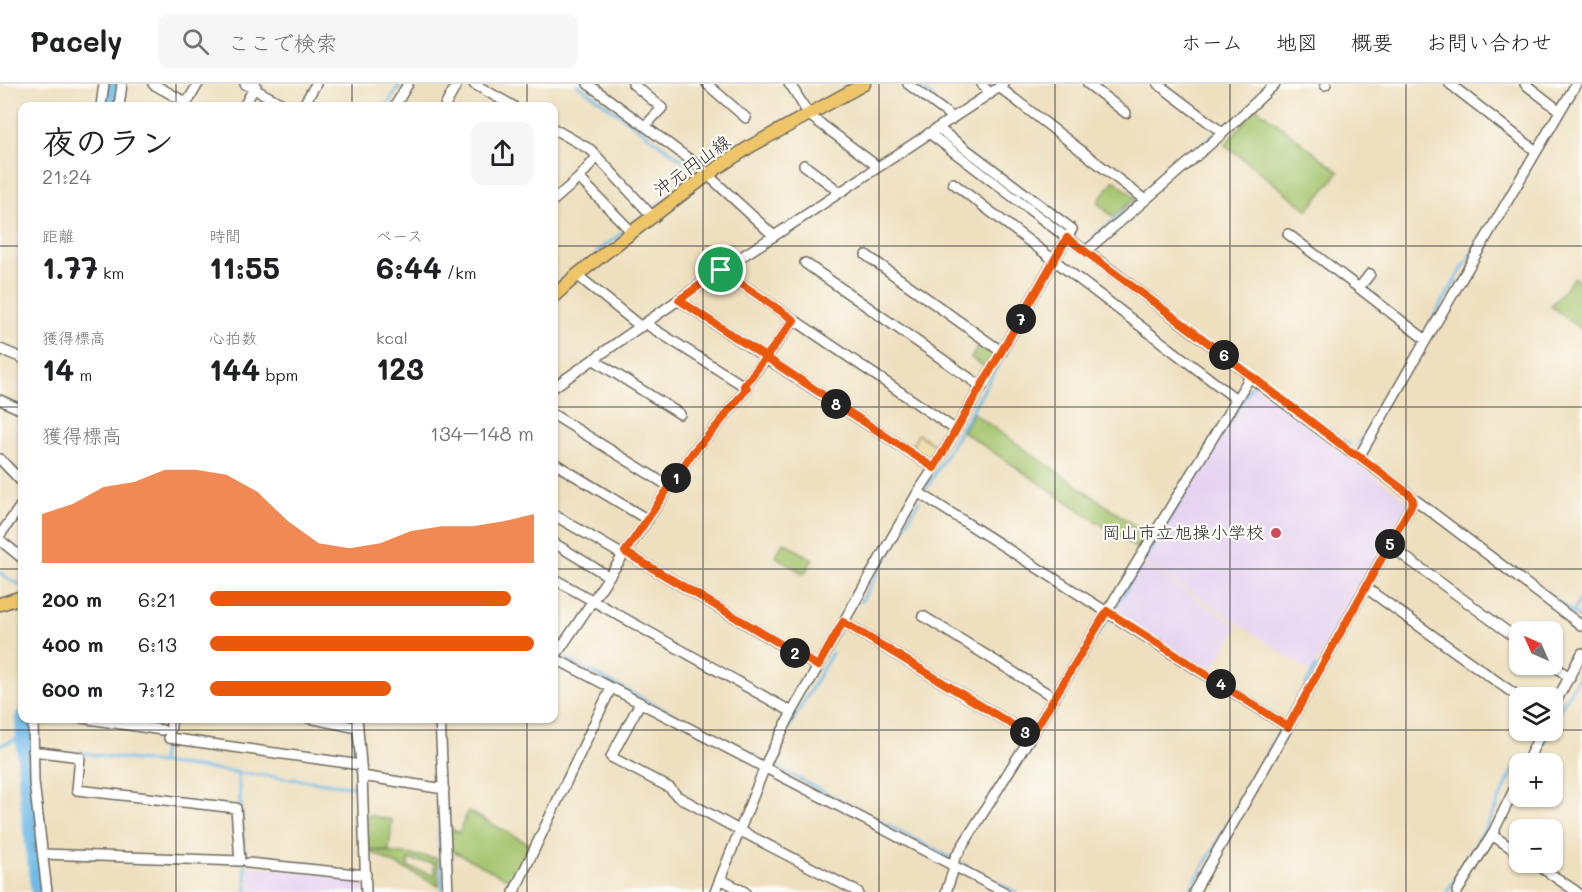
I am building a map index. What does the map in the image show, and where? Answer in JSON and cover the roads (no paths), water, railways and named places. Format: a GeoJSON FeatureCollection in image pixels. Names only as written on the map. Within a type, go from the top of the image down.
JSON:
{"type":"FeatureCollection","features":[{"type":"Feature","properties":{"kind":"main road","name":"沖元円山線"},"geometry":{"type":"LineString","coordinates":[[558,292],[629,229],[706,172],[807,111],[864,84]]}},
{"type":"Feature","properties":{"kind":"main road"},"geometry":{"type":"LineString","coordinates":[[0,604],[18,598]]}},
{"type":"Feature","properties":{"kind":"street"},"geometry":{"type":"LineString","coordinates":[[102,102],[104,84]]}},
{"type":"Feature","properties":{"kind":"street"},"geometry":{"type":"LineString","coordinates":[[120,102],[122,84]]}},
{"type":"Feature","properties":{"kind":"street"},"geometry":{"type":"LineString","coordinates":[[153,84],[181,102]]}},
{"type":"Feature","properties":{"kind":"street"},"geometry":{"type":"LineString","coordinates":[[188,102],[198,84]]}},
{"type":"Feature","properties":{"kind":"street"},"geometry":{"type":"LineString","coordinates":[[305,102],[316,84]]}},
{"type":"Feature","properties":{"kind":"street"},"geometry":{"type":"LineString","coordinates":[[397,102],[408,84]]}},
{"type":"Feature","properties":{"kind":"street"},"geometry":{"type":"LineString","coordinates":[[447,102],[458,84]]}},
{"type":"Feature","properties":{"kind":"street"},"geometry":{"type":"LineString","coordinates":[[474,84],[498,102]]}},
{"type":"Feature","properties":{"kind":"street"},"geometry":{"type":"LineString","coordinates":[[588,84],[646,125],[706,172],[772,234]]}},
{"type":"Feature","properties":{"kind":"street"},"geometry":{"type":"LineString","coordinates":[[633,84],[662,108],[646,125]]}},
{"type":"Feature","properties":{"kind":"street"},"geometry":{"type":"LineString","coordinates":[[707,84],[746,118]]}},
{"type":"Feature","properties":{"kind":"street"},"geometry":{"type":"LineString","coordinates":[[789,84],[807,111],[875,166]]}},
{"type":"Feature","properties":{"kind":"street"},"geometry":{"type":"LineString","coordinates":[[908,84],[950,117]]}},
{"type":"Feature","properties":{"kind":"street"},"geometry":{"type":"LineString","coordinates":[[1088,84],[1126,113]]}},
{"type":"Feature","properties":{"kind":"street"},"geometry":{"type":"LineString","coordinates":[[1158,84],[1220,131]]}},
{"type":"Feature","properties":{"kind":"street"},"geometry":{"type":"LineString","coordinates":[[1086,251],[1142,198],[1275,84]]}},
{"type":"Feature","properties":{"kind":"street"},"geometry":{"type":"LineString","coordinates":[[1450,84],[1534,149]]}},
{"type":"Feature","properties":{"kind":"street"},"geometry":{"type":"LineString","coordinates":[[1525,84],[1558,109]]}},
{"type":"Feature","properties":{"kind":"street"},"geometry":{"type":"LineString","coordinates":[[1359,456],[1424,338],[1500,217],[1534,149],[1576,84]]}},
{"type":"Feature","properties":{"kind":"street"},"geometry":{"type":"LineString","coordinates":[[246,102],[252,86],[279,102]]}},
{"type":"Feature","properties":{"kind":"street"},"geometry":{"type":"LineString","coordinates":[[558,384],[837,190],[934,131],[987,89],[1001,86],[1142,198]]}},
{"type":"Feature","properties":{"kind":"street"},"geometry":{"type":"LineString","coordinates":[[558,131],[591,150],[650,213]]}},
{"type":"Feature","properties":{"kind":"street"},"geometry":{"type":"LineString","coordinates":[[715,892],[737,829],[792,712],[918,492],[1056,263],[1072,230],[934,131]]}},
{"type":"Feature","properties":{"kind":"street"},"geometry":{"type":"LineString","coordinates":[[558,196],[597,157]]}},
{"type":"Feature","properties":{"kind":"street"},"geometry":{"type":"LineString","coordinates":[[804,165],[837,190]]}},
{"type":"Feature","properties":{"kind":"street"},"geometry":{"type":"LineString","coordinates":[[579,177],[629,229]]}},
{"type":"Feature","properties":{"kind":"street"},"geometry":{"type":"LineString","coordinates":[[953,183],[1236,399]]}},
{"type":"Feature","properties":{"kind":"street"},"geometry":{"type":"LineString","coordinates":[[1288,234],[1424,338]]}},
{"type":"Feature","properties":{"kind":"street"},"geometry":{"type":"LineString","coordinates":[[1067,238],[1582,626]]}},
{"type":"Feature","properties":{"kind":"street"},"geometry":{"type":"LineString","coordinates":[[866,255],[1002,352]]}},
{"type":"Feature","properties":{"kind":"street"},"geometry":{"type":"LineString","coordinates":[[805,263],[982,387]]}},
{"type":"Feature","properties":{"kind":"street"},"geometry":{"type":"LineString","coordinates":[[721,270],[956,430]]}},
{"type":"Feature","properties":{"kind":"street"},"geometry":{"type":"LineString","coordinates":[[1359,288],[1370,274]]}},
{"type":"Feature","properties":{"kind":"street"},"geometry":{"type":"LineString","coordinates":[[558,651],[693,452],[747,388],[644,325],[577,275]]}},
{"type":"Feature","properties":{"kind":"street"},"geometry":{"type":"LineString","coordinates":[[679,300],[934,468]]}},
{"type":"Feature","properties":{"kind":"street"},"geometry":{"type":"LineString","coordinates":[[744,386],[794,320]]}},
{"type":"Feature","properties":{"kind":"street"},"geometry":{"type":"LineString","coordinates":[[0,349],[18,356]]}},
{"type":"Feature","properties":{"kind":"street"},"geometry":{"type":"LineString","coordinates":[[594,360],[680,414]]}},
{"type":"Feature","properties":{"kind":"street"},"geometry":{"type":"LineString","coordinates":[[946,892],[954,861],[1109,613],[1250,377]]}},
{"type":"Feature","properties":{"kind":"street"},"geometry":{"type":"LineString","coordinates":[[0,400],[18,408]]}},
{"type":"Feature","properties":{"kind":"street"},"geometry":{"type":"LineString","coordinates":[[558,417],[670,487]]}},
{"type":"Feature","properties":{"kind":"street"},"geometry":{"type":"LineString","coordinates":[[0,459],[18,478]]}},
{"type":"Feature","properties":{"kind":"street"},"geometry":{"type":"LineString","coordinates":[[558,465],[648,520]]}},
{"type":"Feature","properties":{"kind":"street"},"geometry":{"type":"LineString","coordinates":[[918,492],[1285,725]]}},
{"type":"Feature","properties":{"kind":"street"},"geometry":{"type":"LineString","coordinates":[[1194,892],[1285,725],[1366,588],[1413,500]]}},
{"type":"Feature","properties":{"kind":"street"},"geometry":{"type":"LineString","coordinates":[[0,535],[18,510]]}},
{"type":"Feature","properties":{"kind":"street"},"geometry":{"type":"LineString","coordinates":[[558,517],[818,666]]}},
{"type":"Feature","properties":{"kind":"street"},"geometry":{"type":"LineString","coordinates":[[0,540],[18,555]]}},
{"type":"Feature","properties":{"kind":"street"},"geometry":{"type":"LineString","coordinates":[[558,545],[608,576]]}},
{"type":"Feature","properties":{"kind":"street"},"geometry":{"type":"LineString","coordinates":[[1389,545],[1509,633]]}},
{"type":"Feature","properties":{"kind":"street"},"geometry":{"type":"LineString","coordinates":[[558,581],[792,712]]}},
{"type":"Feature","properties":{"kind":"street"},"geometry":{"type":"LineString","coordinates":[[1366,588],[1509,690]]}},
{"type":"Feature","properties":{"kind":"street"},"geometry":{"type":"LineString","coordinates":[[923,616],[1055,698]]}},
{"type":"Feature","properties":{"kind":"street"},"geometry":{"type":"LineString","coordinates":[[843,622],[1031,736]]}},
{"type":"Feature","properties":{"kind":"street"},"geometry":{"type":"LineString","coordinates":[[1563,690],[1582,653]]}},
{"type":"Feature","properties":{"kind":"street"},"geometry":{"type":"LineString","coordinates":[[558,658],[640,703],[954,861],[1004,892]]}},
{"type":"Feature","properties":{"kind":"street"},"geometry":{"type":"LineString","coordinates":[[1563,673],[1570,678]]}},
{"type":"Feature","properties":{"kind":"street"},"geometry":{"type":"LineString","coordinates":[[514,892],[611,688]]}},
{"type":"Feature","properties":{"kind":"street"},"geometry":{"type":"LineString","coordinates":[[640,703],[611,757],[670,788],[677,796],[737,829],[858,892]]}},
{"type":"Feature","properties":{"kind":"street"},"geometry":{"type":"LineString","coordinates":[[33,723],[34,782],[47,892]]}},
{"type":"Feature","properties":{"kind":"street"},"geometry":{"type":"LineString","coordinates":[[115,723],[162,730]]}},
{"type":"Feature","properties":{"kind":"street"},"geometry":{"type":"LineString","coordinates":[[172,723],[170,738],[357,765]]}},
{"type":"Feature","properties":{"kind":"street"},"geometry":{"type":"LineString","coordinates":[[440,723],[441,788],[448,892]]}},
{"type":"Feature","properties":{"kind":"street"},"geometry":{"type":"LineString","coordinates":[[355,725],[357,765],[362,776],[366,892]]}},
{"type":"Feature","properties":{"kind":"street"},"geometry":{"type":"LineString","coordinates":[[33,751],[80,757],[77,790],[236,808],[240,861],[43,854]]}},
{"type":"Feature","properties":{"kind":"street"},"geometry":{"type":"LineString","coordinates":[[362,776],[441,788]]}},
{"type":"Feature","properties":{"kind":"street"},"geometry":{"type":"LineString","coordinates":[[1457,892],[1492,835],[1509,800]]}},
{"type":"Feature","properties":{"kind":"street"},"geometry":{"type":"LineString","coordinates":[[1492,835],[1509,847]]}},
{"type":"Feature","properties":{"kind":"street"},"geometry":{"type":"LineString","coordinates":[[248,863],[366,875]]}},
{"type":"Feature","properties":{"kind":"street"},"geometry":{"type":"LineString","coordinates":[[1549,873],[1577,892]]}},
{"type":"Feature","properties":{"kind":"street"},"geometry":{"type":"LineString","coordinates":[[720,879],[745,892]]}},
{"type":"Feature","properties":{"kind":"waterway"},"geometry":{"type":"LineString","coordinates":[[110,102],[112,84]]}},
{"type":"Feature","properties":{"kind":"waterway"},"geometry":{"type":"LineString","coordinates":[[389,102],[400,84]]}},
{"type":"Feature","properties":{"kind":"waterway"},"geometry":{"type":"LineString","coordinates":[[577,84],[688,164]]}},
{"type":"Feature","properties":{"kind":"waterway"},"geometry":{"type":"LineString","coordinates":[[916,84],[934,98]]}},
{"type":"Feature","properties":{"kind":"waterway"},"geometry":{"type":"LineString","coordinates":[[1187,158],[1218,131]]}},
{"type":"Feature","properties":{"kind":"waterway"},"geometry":{"type":"LineString","coordinates":[[944,138],[1062,228]]}},
{"type":"Feature","properties":{"kind":"waterway"},"geometry":{"type":"LineString","coordinates":[[597,252],[687,183]]}},
{"type":"Feature","properties":{"kind":"waterway"},"geometry":{"type":"LineString","coordinates":[[1094,237],[1132,206]]}},
{"type":"Feature","properties":{"kind":"waterway"},"geometry":{"type":"LineString","coordinates":[[1358,446],[1482,235]]}},
{"type":"Feature","properties":{"kind":"waterway"},"geometry":{"type":"LineString","coordinates":[[926,489],[1067,247]]}},
{"type":"Feature","properties":{"kind":"waterway"},"geometry":{"type":"LineString","coordinates":[[558,284],[568,275]]}},
{"type":"Feature","properties":{"kind":"waterway"},"geometry":{"type":"LineString","coordinates":[[1245,366],[1350,445]]}},
{"type":"Feature","properties":{"kind":"waterway"},"geometry":{"type":"LineString","coordinates":[[1097,636],[1252,385]]}},
{"type":"Feature","properties":{"kind":"waterway"},"geometry":{"type":"LineString","coordinates":[[861,602],[919,501]]}},
{"type":"Feature","properties":{"kind":"waterway"},"geometry":{"type":"LineString","coordinates":[[0,573],[18,583]]}},
{"type":"Feature","properties":{"kind":"waterway"},"geometry":{"type":"LineString","coordinates":[[1533,583],[1582,620]]}},
{"type":"Feature","properties":{"kind":"waterway"},"geometry":{"type":"LineString","coordinates":[[1572,613],[1582,596]]}},
{"type":"Feature","properties":{"kind":"waterway"},"geometry":{"type":"LineString","coordinates":[[788,729],[832,653]]}},
{"type":"Feature","properties":{"kind":"waterway"},"geometry":{"type":"LineString","coordinates":[[566,659],[758,758]]}},
{"type":"Feature","properties":{"kind":"waterway"},"geometry":{"type":"LineString","coordinates":[[1189,892],[1316,667]]}},
{"type":"Feature","properties":{"kind":"waterway"},"geometry":{"type":"LineString","coordinates":[[1563,704],[1582,672]]}},
{"type":"Feature","properties":{"kind":"waterway"},"geometry":{"type":"LineString","coordinates":[[24,723],[28,796],[40,892]]}},
{"type":"Feature","properties":{"kind":"waterway"},"geometry":{"type":"LineString","coordinates":[[161,762],[166,723]]}},
{"type":"Feature","properties":{"kind":"waterway"},"geometry":{"type":"LineString","coordinates":[[352,723],[355,761]]}},
{"type":"Feature","properties":{"kind":"waterway"},"geometry":{"type":"LineString","coordinates":[[0,745],[24,737]]}},
{"type":"Feature","properties":{"kind":"waterway"},"geometry":{"type":"LineString","coordinates":[[1539,753],[1545,741]]}},
{"type":"Feature","properties":{"kind":"waterway"},"geometry":{"type":"LineString","coordinates":[[25,747],[29,746]]}},
{"type":"Feature","properties":{"kind":"waterway"},"geometry":{"type":"LineString","coordinates":[[79,753],[357,787],[356,767]]}},
{"type":"Feature","properties":{"kind":"waterway"},"geometry":{"type":"LineString","coordinates":[[774,766],[1016,892]]}},
{"type":"Feature","properties":{"kind":"waterway"},"geometry":{"type":"LineString","coordinates":[[238,772],[247,892]]}},
{"type":"Feature","properties":{"kind":"waterway"},"geometry":{"type":"LineString","coordinates":[[1447,892],[1488,824],[1509,779]]}},
{"type":"Feature","properties":{"kind":"waterway"},"geometry":{"type":"LineString","coordinates":[[440,810],[439,841],[443,892]]}},
{"type":"Feature","properties":{"kind":"place","name":"岡山市立旭操小学校"},"geometry":{"type":"Point","coordinates":[1276,533]}}]}
